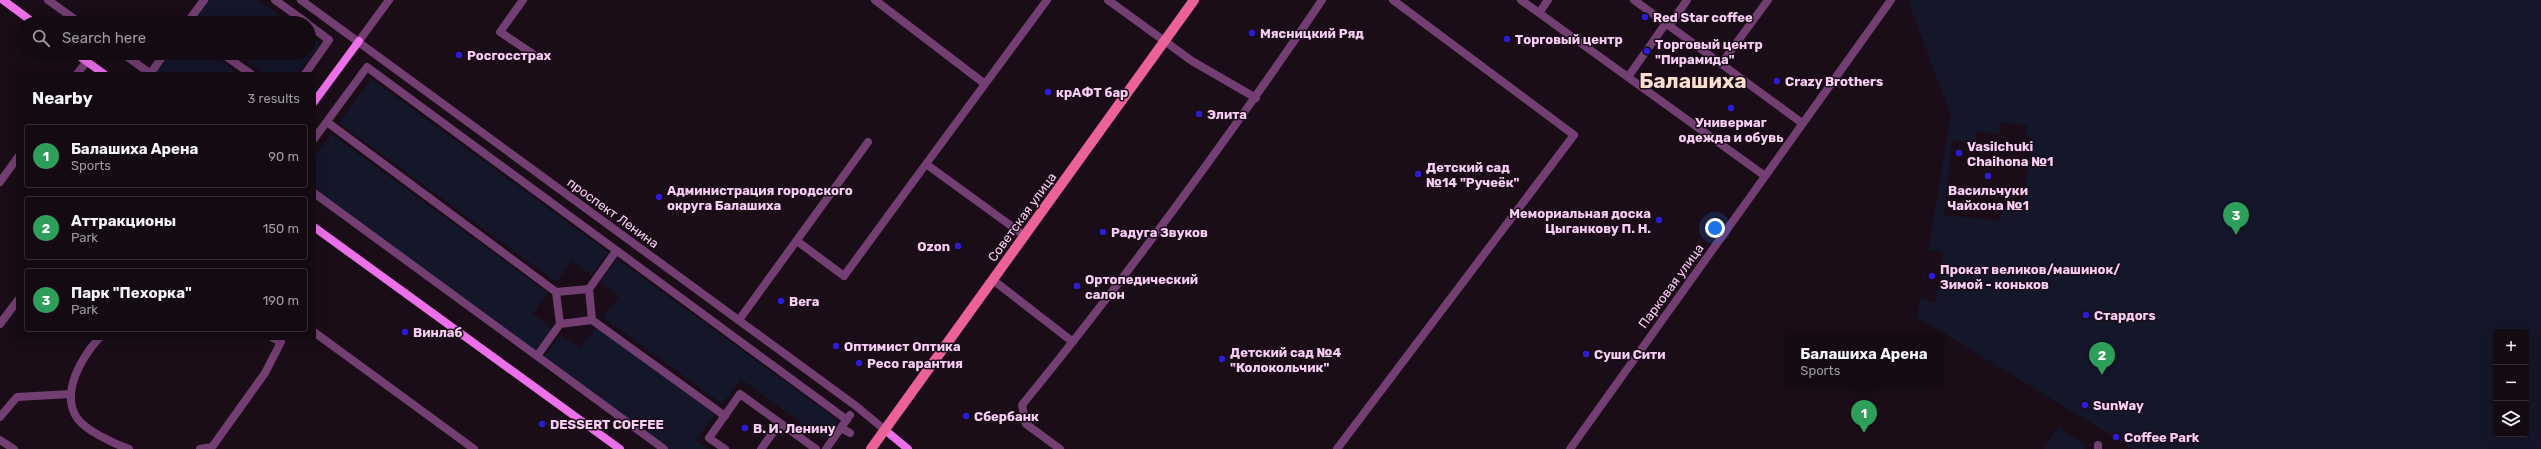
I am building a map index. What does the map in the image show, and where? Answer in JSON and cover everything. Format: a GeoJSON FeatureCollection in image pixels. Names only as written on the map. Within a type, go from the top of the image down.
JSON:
{"type":"FeatureCollection","features":[{"type":"Feature","properties":{"kind":"main road","name":"Советская улица"},"geometry":{"type":"LineString","coordinates":[[871,449],[1194,0]]}},
{"type":"Feature","properties":{"kind":"street"},"geometry":{"type":"LineString","coordinates":[[3,0],[25,16]]}},
{"type":"Feature","properties":{"kind":"street"},"geometry":{"type":"LineString","coordinates":[[48,0],[70,16]]}},
{"type":"Feature","properties":{"kind":"street"},"geometry":{"type":"LineString","coordinates":[[192,16],[204,0]]}},
{"type":"Feature","properties":{"kind":"street"},"geometry":{"type":"LineString","coordinates":[[275,0],[297,16]]}},
{"type":"Feature","properties":{"kind":"street","name":"проспект Ленина"},"geometry":{"type":"LineString","coordinates":[[301,0],[856,406],[908,449]]}},
{"type":"Feature","properties":{"kind":"street"},"geometry":{"type":"LineString","coordinates":[[316,99],[389,0]]}},
{"type":"Feature","properties":{"kind":"street"},"geometry":{"type":"LineString","coordinates":[[523,0],[500,32],[532,54]]}},
{"type":"Feature","properties":{"kind":"street"},"geometry":{"type":"LineString","coordinates":[[875,0],[985,84]]}},
{"type":"Feature","properties":{"kind":"street"},"geometry":{"type":"LineString","coordinates":[[797,240],[844,276],[1047,0]]}},
{"type":"Feature","properties":{"kind":"street"},"geometry":{"type":"LineString","coordinates":[[1108,0],[1164,42],[1256,98]]}},
{"type":"Feature","properties":{"kind":"street"},"geometry":{"type":"LineString","coordinates":[[1060,449],[1026,424],[1022,405],[1073,342],[1256,98],[1322,0]]}},
{"type":"Feature","properties":{"kind":"street"},"geometry":{"type":"LineString","coordinates":[[1337,449],[1574,134],[1393,0]]}},
{"type":"Feature","properties":{"kind":"street"},"geometry":{"type":"LineString","coordinates":[[1522,0],[1765,176]]}},
{"type":"Feature","properties":{"kind":"street"},"geometry":{"type":"LineString","coordinates":[[1539,12],[1548,0]]}},
{"type":"Feature","properties":{"kind":"street"},"geometry":{"type":"LineString","coordinates":[[1634,0],[1802,124]]}},
{"type":"Feature","properties":{"kind":"street"},"geometry":{"type":"LineString","coordinates":[[1628,77],[1667,24],[1687,0]]}},
{"type":"Feature","properties":{"kind":"street"},"geometry":{"type":"LineString","coordinates":[[1722,64],[1768,0]]}},
{"type":"Feature","properties":{"kind":"street","name":"Парковая улица"},"geometry":{"type":"LineString","coordinates":[[1570,449],[1891,0]]}},
{"type":"Feature","properties":{"kind":"street"},"geometry":{"type":"LineString","coordinates":[[316,30],[329,40],[316,58]]}},
{"type":"Feature","properties":{"kind":"street"},"geometry":{"type":"LineString","coordinates":[[132,60],[148,72]]}},
{"type":"Feature","properties":{"kind":"street"},"geometry":{"type":"LineString","coordinates":[[152,72],[160,60]]}},
{"type":"Feature","properties":{"kind":"street"},"geometry":{"type":"LineString","coordinates":[[232,60],[249,72]]}},
{"type":"Feature","properties":{"kind":"street"},"geometry":{"type":"LineString","coordinates":[[305,72],[314,60]]}},
{"type":"Feature","properties":{"kind":"street"},"geometry":{"type":"LineString","coordinates":[[78,72],[86,61],[101,72]]}},
{"type":"Feature","properties":{"kind":"street"},"geometry":{"type":"LineString","coordinates":[[316,136],[367,67],[616,251],[848,418],[826,449]]}},
{"type":"Feature","properties":{"kind":"street"},"geometry":{"type":"LineString","coordinates":[[327,122],[556,292],[589,288]]}},
{"type":"Feature","properties":{"kind":"street"},"geometry":{"type":"LineString","coordinates":[[739,320],[868,142]]}},
{"type":"Feature","properties":{"kind":"street"},"geometry":{"type":"LineString","coordinates":[[0,182],[16,160]]}},
{"type":"Feature","properties":{"kind":"street"},"geometry":{"type":"LineString","coordinates":[[926,164],[1025,236]]}},
{"type":"Feature","properties":{"kind":"street"},"geometry":{"type":"LineString","coordinates":[[316,194],[664,449]]}},
{"type":"Feature","properties":{"kind":"street"},"geometry":{"type":"LineString","coordinates":[[316,228],[620,449]]}},
{"type":"Feature","properties":{"kind":"street"},"geometry":{"type":"LineString","coordinates":[[592,320],[589,288],[616,251]]}},
{"type":"Feature","properties":{"kind":"street"},"geometry":{"type":"LineString","coordinates":[[993,280],[1073,342]]}},
{"type":"Feature","properties":{"kind":"street"},"geometry":{"type":"LineString","coordinates":[[537,356],[560,324],[556,292]]}},
{"type":"Feature","properties":{"kind":"street"},"geometry":{"type":"LineString","coordinates":[[0,324],[16,303]]}},
{"type":"Feature","properties":{"kind":"street"},"geometry":{"type":"LineString","coordinates":[[560,324],[592,320],[725,416]]}},
{"type":"Feature","properties":{"kind":"street"},"geometry":{"type":"LineString","coordinates":[[316,333],[469,448]]}},
{"type":"Feature","properties":{"kind":"street"},"geometry":{"type":"LineString","coordinates":[[98,340],[76,375],[70,394],[77,418],[105,440],[130,449]]}},
{"type":"Feature","properties":{"kind":"street"},"geometry":{"type":"LineString","coordinates":[[200,449],[211,448],[265,373],[282,340]]}},
{"type":"Feature","properties":{"kind":"street"},"geometry":{"type":"LineString","coordinates":[[0,417],[17,396],[70,394]]}},
{"type":"Feature","properties":{"kind":"street"},"geometry":{"type":"LineString","coordinates":[[725,449],[709,438],[740,394],[816,449]]}},
{"type":"Feature","properties":{"kind":"street"},"geometry":{"type":"LineString","coordinates":[[761,449],[780,423]]}},
{"type":"Feature","properties":{"kind":"street"},"geometry":{"type":"LineString","coordinates":[[841,428],[850,433]]}},
{"type":"Feature","properties":{"kind":"street"},"geometry":{"type":"LineString","coordinates":[[0,440],[14,449]]}},
{"type":"Feature","properties":{"kind":"shaded area"},"geometry":{"type":"Polygon","coordinates":[[[208,0],[258,0],[280,16],[197,16],[208,0]]]}},
{"type":"Feature","properties":{"kind":"shaded area"},"geometry":{"type":"Polygon","coordinates":[[[1911,0],[2541,0],[2541,449],[2134,449],[1917,317],[1951,115],[1909,4],[1911,0]],[[2001,122],[1999,134],[1977,131],[1976,143],[1952,140],[1944,215],[2000,221],[2002,209],[2023,211],[2031,137],[2026,137],[2027,125],[2001,122]],[[1929,250],[1921,299],[1936,303],[1943,252],[1929,250]]]}},
{"type":"Feature","properties":{"kind":"shaded area"},"geometry":{"type":"Polygon","coordinates":[[[316,41],[320,44],[316,49],[316,41]]]}},
{"type":"Feature","properties":{"kind":"shaded area"},"geometry":{"type":"Polygon","coordinates":[[[165,60],[220,60],[236,72],[156,72],[165,60]]]}},
{"type":"Feature","properties":{"kind":"shaded area"},"geometry":{"type":"Polygon","coordinates":[[[246,60],[308,60],[299,72],[262,72],[246,60]]]}},
{"type":"Feature","properties":{"kind":"shaded area"},"geometry":{"type":"Polygon","coordinates":[[[371,79],[608,252],[591,275],[572,261],[556,282],[339,123],[371,79]]]}},
{"type":"Feature","properties":{"kind":"shaded area"},"geometry":{"type":"Polygon","coordinates":[[[331,134],[548,293],[533,314],[552,328],[535,351],[316,190],[316,154],[331,134]]]}},
{"type":"Feature","properties":{"kind":"shaded area"},"geometry":{"type":"Polygon","coordinates":[[[617,259],[839,421],[825,440],[741,379],[722,404],[603,317],[619,296],[600,282],[617,259]]]}},
{"type":"Feature","properties":{"kind":"shaded area"},"geometry":{"type":"Polygon","coordinates":[[[596,327],[715,414],[696,440],[708,449],[669,449],[544,357],[561,335],[580,348],[596,327]]]}},
{"type":"Feature","properties":{"kind":"shaded area"},"geometry":{"type":"Polygon","coordinates":[[[2059,427],[2085,445],[2085,449],[2043,449],[2059,427]]]}},
{"type":"Feature","properties":{"kind":"place","name":"Red Star coffee"},"geometry":{"type":"Point","coordinates":[1645,17]}},
{"type":"Feature","properties":{"kind":"place","name":"Мясницкий Ряд"},"geometry":{"type":"Point","coordinates":[1252,33]}},
{"type":"Feature","properties":{"kind":"place","name":"Торговый центр"},"geometry":{"type":"Point","coordinates":[1507,39]}},
{"type":"Feature","properties":{"kind":"place","name":"Торговый центр \"Пирамида\""},"geometry":{"type":"Point","coordinates":[1647,51]}},
{"type":"Feature","properties":{"kind":"place","name":"Росгосстрах"},"geometry":{"type":"Point","coordinates":[459,55]}},
{"type":"Feature","properties":{"kind":"place","name":"Crazy Brothers"},"geometry":{"type":"Point","coordinates":[1777,81]}},
{"type":"Feature","properties":{"kind":"place","name":"крАФТ бар"},"geometry":{"type":"Point","coordinates":[1048,92]}},
{"type":"Feature","properties":{"kind":"place","name":"Универмаг одежда и обувь"},"geometry":{"type":"Point","coordinates":[1731,108]}},
{"type":"Feature","properties":{"kind":"place","name":"Элита"},"geometry":{"type":"Point","coordinates":[1199,114]}},
{"type":"Feature","properties":{"kind":"place","name":"Vasilchuki Chaihona №1"},"geometry":{"type":"Point","coordinates":[1959,153]}},
{"type":"Feature","properties":{"kind":"place","name":"Детский сад №14 \"Ручеёк\""},"geometry":{"type":"Point","coordinates":[1418,174]}},
{"type":"Feature","properties":{"kind":"place","name":"Васильчуки Чайхона №1"},"geometry":{"type":"Point","coordinates":[1988,176]}},
{"type":"Feature","properties":{"kind":"place","name":"Администрация городского округа Балашиха"},"geometry":{"type":"Point","coordinates":[659,197]}},
{"type":"Feature","properties":{"kind":"place","name":"Мемориальная доска Цыганкову П. Н."},"geometry":{"type":"Point","coordinates":[1659,220]}},
{"type":"Feature","properties":{"kind":"place","name":"Радуга Звуков"},"geometry":{"type":"Point","coordinates":[1103,232]}},
{"type":"Feature","properties":{"kind":"place","name":"Парк \"Пехорка\""},"geometry":{"type":"Point","coordinates":[2236,235]}},
{"type":"Feature","properties":{"kind":"place","name":"Ozon"},"geometry":{"type":"Point","coordinates":[958,246]}},
{"type":"Feature","properties":{"kind":"place","name":"Прокат великов/машинок/ Зимой - коньков"},"geometry":{"type":"Point","coordinates":[1932,276]}},
{"type":"Feature","properties":{"kind":"place","name":"Ортопедический салон"},"geometry":{"type":"Point","coordinates":[1077,286]}},
{"type":"Feature","properties":{"kind":"place","name":"Вега"},"geometry":{"type":"Point","coordinates":[781,301]}},
{"type":"Feature","properties":{"kind":"place","name":"Стардогs"},"geometry":{"type":"Point","coordinates":[2086,315]}},
{"type":"Feature","properties":{"kind":"place","name":"Винлаб"},"geometry":{"type":"Point","coordinates":[405,332]}},
{"type":"Feature","properties":{"kind":"place","name":"Оптимист Оптика"},"geometry":{"type":"Point","coordinates":[836,346]}},
{"type":"Feature","properties":{"kind":"place","name":"Суши Сити"},"geometry":{"type":"Point","coordinates":[1586,354]}},
{"type":"Feature","properties":{"kind":"place","name":"Детский сад №4 \"Колокольчик\""},"geometry":{"type":"Point","coordinates":[1222,359]}},
{"type":"Feature","properties":{"kind":"place","name":"Ресо гарантия"},"geometry":{"type":"Point","coordinates":[859,363]}},
{"type":"Feature","properties":{"kind":"place","name":"Аттракционы"},"geometry":{"type":"Point","coordinates":[2102,375]}},
{"type":"Feature","properties":{"kind":"place","name":"SunWay"},"geometry":{"type":"Point","coordinates":[2085,405]}},
{"type":"Feature","properties":{"kind":"place","name":"Сбербанк"},"geometry":{"type":"Point","coordinates":[966,416]}},
{"type":"Feature","properties":{"kind":"place","name":"DESSERT COFFEE"},"geometry":{"type":"Point","coordinates":[542,424]}},
{"type":"Feature","properties":{"kind":"place","name":"В. И. Ленину"},"geometry":{"type":"Point","coordinates":[745,428]}},
{"type":"Feature","properties":{"kind":"place","name":"Балашиха Арена"},"geometry":{"type":"Point","coordinates":[1864,433]}},
{"type":"Feature","properties":{"kind":"place","name":"Coffee Park"},"geometry":{"type":"Point","coordinates":[2116,437]}},
{"type":"Feature","properties":{"kind":"district","name":"Балашиха"},"geometry":{"type":"Point","coordinates":[1693,80]}}]}
